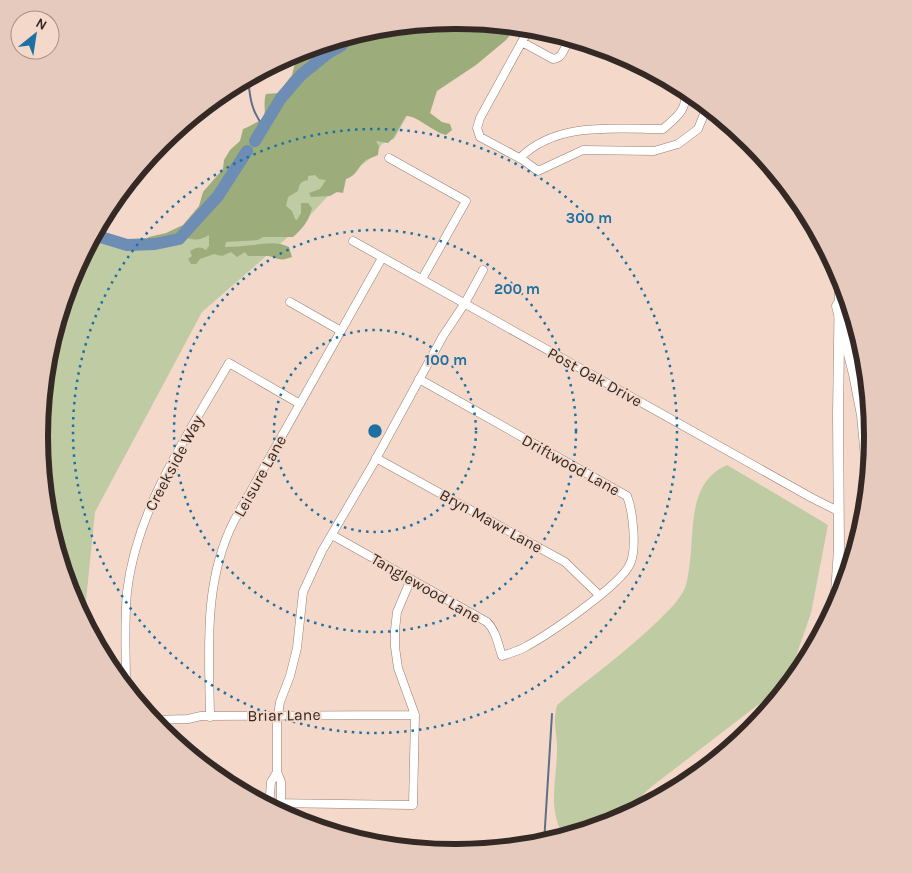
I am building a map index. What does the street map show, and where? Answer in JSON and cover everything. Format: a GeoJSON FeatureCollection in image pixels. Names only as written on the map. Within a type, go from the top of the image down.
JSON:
{"type":"FeatureCollection","features":[{"type":"Feature","properties":{"kind":"highway"},"geometry":{"type":"LineString","coordinates":[[839,306],[863,410]]}},
{"type":"Feature","properties":{"kind":"main road"},"geometry":{"type":"LineString","coordinates":[[837,583],[839,549],[839,297]]}},
{"type":"Feature","properties":{"kind":"street"},"geometry":{"type":"LineString","coordinates":[[526,35],[480,118],[478,128],[480,137],[520,158],[538,171],[584,150],[654,151],[678,144],[698,129],[704,113]]}},
{"type":"Feature","properties":{"kind":"street"},"geometry":{"type":"LineString","coordinates":[[522,42],[553,58],[560,57],[567,44]]}},
{"type":"Feature","properties":{"kind":"street"},"geometry":{"type":"LineString","coordinates":[[520,158],[530,148],[551,138],[576,130],[663,129],[677,117],[686,103],[686,99]]}},
{"type":"Feature","properties":{"kind":"street"},"geometry":{"type":"LineString","coordinates":[[389,158],[466,201],[422,279]]}},
{"type":"Feature","properties":{"kind":"street","name":"Post Oak Drive"},"geometry":{"type":"LineString","coordinates":[[354,241],[838,511]]}},
{"type":"Feature","properties":{"kind":"street","name":"Leisure Lane"},"geometry":{"type":"LineString","coordinates":[[210,717],[210,613],[212,591],[221,551],[234,521],[382,258]]}},
{"type":"Feature","properties":{"kind":"street"},"geometry":{"type":"LineString","coordinates":[[281,804],[281,782],[277,772],[278,715],[280,702],[290,676],[297,648],[303,592],[308,578],[443,336],[465,303],[483,270]]}},
{"type":"Feature","properties":{"kind":"street"},"geometry":{"type":"LineString","coordinates":[[290,302],[341,331]]}},
{"type":"Feature","properties":{"kind":"street","name":"Creekside Way"},"geometry":{"type":"LineString","coordinates":[[126,676],[127,593],[142,528],[156,492],[229,363],[300,404]]}},
{"type":"Feature","properties":{"kind":"street","name":"Driftwood Lane"},"geometry":{"type":"LineString","coordinates":[[420,379],[627,496],[633,516],[632,560],[620,578],[572,616],[525,647],[502,656]]}},
{"type":"Feature","properties":{"kind":"street","name":"Bryn Mawr Lane"},"geometry":{"type":"LineString","coordinates":[[376,458],[565,562],[599,595]]}},
{"type":"Feature","properties":{"kind":"street","name":"Tanglewood Lane"},"geometry":{"type":"LineString","coordinates":[[332,535],[487,622],[492,627],[502,656]]}},
{"type":"Feature","properties":{"kind":"street"},"geometry":{"type":"LineString","coordinates":[[291,809],[413,805],[415,715],[398,668],[394,630],[397,612],[411,579]]}},
{"type":"Feature","properties":{"kind":"street","name":"Briar Lane"},"geometry":{"type":"LineString","coordinates":[[163,720],[188,719],[201,716],[415,715]]}},
{"type":"Feature","properties":{"kind":"street"},"geometry":{"type":"LineString","coordinates":[[270,799],[271,782],[277,772]]}},
{"type":"Feature","properties":{"kind":"green space"},"geometry":{"type":"Polygon","coordinates":[[[456,29],[512,33],[506,40],[476,65],[437,91],[430,113],[442,122],[450,124],[452,130],[446,135],[415,118],[406,116],[394,137],[388,143],[376,141],[379,146],[378,155],[363,162],[353,175],[346,179],[343,193],[337,192],[330,196],[311,197],[309,193],[320,189],[326,180],[319,179],[315,175],[308,176],[308,180],[301,183],[298,191],[288,197],[286,206],[292,211],[297,220],[301,213],[301,203],[308,203],[312,208],[305,224],[293,237],[263,237],[258,240],[226,242],[225,247],[280,244],[289,247],[292,257],[282,259],[268,256],[248,256],[245,252],[237,257],[231,252],[222,256],[214,254],[200,259],[196,264],[191,264],[188,259],[192,256],[190,251],[198,248],[206,250],[209,246],[209,235],[197,239],[184,237],[146,246],[145,240],[149,237],[166,233],[183,225],[199,206],[203,192],[223,169],[224,160],[230,150],[240,141],[243,129],[264,119],[266,94],[280,93],[292,75],[297,62],[325,50],[403,32],[456,29]]]}},
{"type":"Feature","properties":{"kind":"green space"},"geometry":{"type":"Polygon","coordinates":[[[412,107],[394,139],[382,144],[375,155],[347,176],[296,230],[202,312],[95,512],[85,607],[62,542],[56,516],[49,463],[48,436],[52,383],[62,331],[70,305],[90,256],[104,232],[150,249],[184,240],[219,201],[412,107]]]}},
{"type":"Feature","properties":{"kind":"green space"},"geometry":{"type":"Polygon","coordinates":[[[727,465],[828,525],[811,613],[794,662],[767,698],[651,787],[636,802],[587,823],[561,830],[555,814],[554,803],[557,756],[555,720],[557,705],[647,631],[680,597],[687,579],[695,510],[705,484],[714,473],[727,465]]]}},
{"type":"Feature","properties":{"kind":"green space"},"geometry":{"type":"Polygon","coordinates":[[[210,762],[217,762],[217,767],[210,762]]]}},
{"type":"Feature","properties":{"kind":"waterway"},"geometry":{"type":"LineString","coordinates":[[255,141],[281,98],[301,75],[328,53],[341,45]]}},
{"type":"Feature","properties":{"kind":"waterway"},"geometry":{"type":"LineString","coordinates":[[249,85],[252,104],[256,115],[264,127]]}},
{"type":"Feature","properties":{"kind":"waterway"},"geometry":{"type":"LineString","coordinates":[[101,237],[127,245],[155,244],[179,239],[218,196],[247,151]]}},
{"type":"Feature","properties":{"kind":"waterway"},"geometry":{"type":"LineString","coordinates":[[545,834],[552,714]]}}]}
